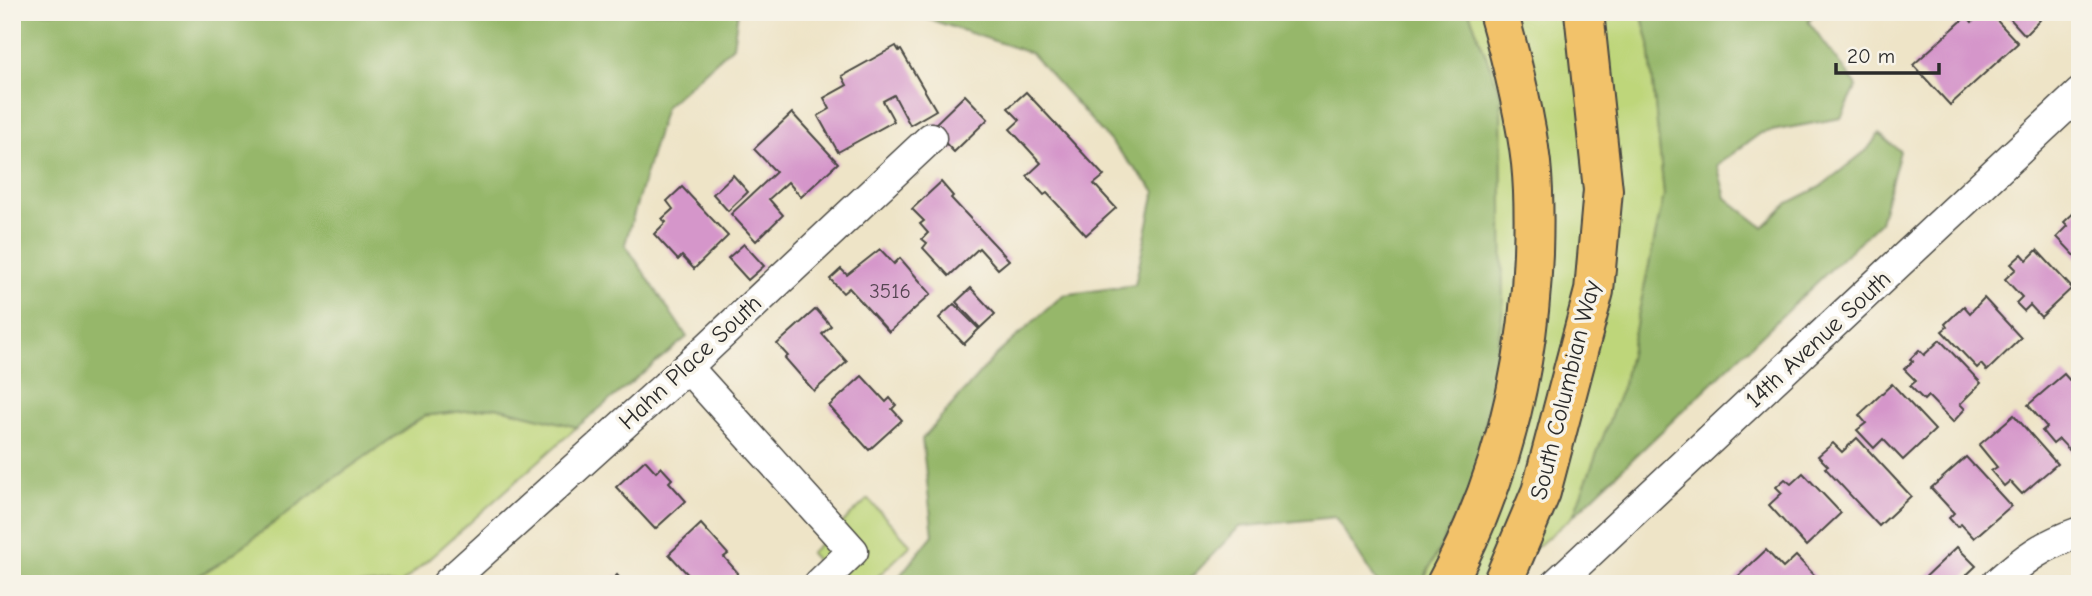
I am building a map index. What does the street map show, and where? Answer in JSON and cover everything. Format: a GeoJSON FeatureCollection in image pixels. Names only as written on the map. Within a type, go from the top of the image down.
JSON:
{"type":"FeatureCollection","features":[{"type":"Feature","properties":{"kind":"highway","name":"South Columbian Way"},"geometry":{"type":"LineString","coordinates":[[1446,584],[1492,484],[1525,349],[1532,285],[1534,226],[1531,163],[1518,91],[1498,12]]}},
{"type":"Feature","properties":{"kind":"highway"},"geometry":{"type":"LineString","coordinates":[[1562,12],[1602,190]]}},
{"type":"Feature","properties":{"kind":"highway"},"geometry":{"type":"LineString","coordinates":[[1584,12],[1602,190]]}},
{"type":"Feature","properties":{"kind":"highway","name":"South Columbian Way"},"geometry":{"type":"LineString","coordinates":[[1502,584],[1541,492],[1594,291],[1602,190]]}},
{"type":"Feature","properties":{"kind":"street","name":"14th Avenue South"},"geometry":{"type":"LineString","coordinates":[[1556,584],[2080,93]]}},
{"type":"Feature","properties":{"kind":"street","name":"Hahn Place South"},"geometry":{"type":"LineString","coordinates":[[447,584],[687,367],[931,138]]}},
{"type":"Feature","properties":{"kind":"street"},"geometry":{"type":"LineString","coordinates":[[687,367],[853,551],[819,584]]}},
{"type":"Feature","properties":{"kind":"street"},"geometry":{"type":"LineString","coordinates":[[1996,584],[2036,550],[2080,532]]}},
{"type":"Feature","properties":{"kind":"green space"},"geometry":{"type":"Polygon","coordinates":[[[12,12],[738,12],[733,46],[665,107],[625,244],[687,337],[577,427],[496,407],[424,416],[327,483],[223,561],[185,584],[12,584],[12,12]]]}},
{"type":"Feature","properties":{"kind":"green space"},"geometry":{"type":"Polygon","coordinates":[[[907,12],[1469,12],[1501,95],[1503,309],[1478,474],[1421,584],[1378,584],[1335,517],[1239,527],[1185,584],[893,584],[933,535],[922,439],[993,358],[1063,295],[1135,285],[1155,191],[1031,53],[907,12]]]}},
{"type":"Feature","properties":{"kind":"green space"},"geometry":{"type":"Polygon","coordinates":[[[1469,12],[1641,12],[1649,43],[1664,195],[1624,382],[1573,516],[1494,584],[1421,584],[1478,474],[1501,95],[1469,12]]]}},
{"type":"Feature","properties":{"kind":"green space"},"geometry":{"type":"Polygon","coordinates":[[[1641,12],[1816,12],[1808,21],[1857,86],[1841,118],[1761,133],[1717,165],[1726,198],[1763,227],[1788,203],[1820,187],[1867,150],[1879,134],[1900,151],[1880,222],[1573,516],[1624,382],[1664,195],[1649,44],[1641,12]]]}},
{"type":"Feature","properties":{"kind":"green space"},"geometry":{"type":"Polygon","coordinates":[[[496,407],[577,427],[401,584],[185,584],[223,561],[327,483],[424,416],[496,407]]]}},
{"type":"Feature","properties":{"kind":"green space"},"geometry":{"type":"Polygon","coordinates":[[[868,499],[911,545],[870,584],[838,584],[810,553],[868,499]]]}},
{"type":"Feature","properties":{"kind":"building"},"geometry":{"type":"Polygon","coordinates":[[[1984,12],[1989,12],[2018,43],[1950,105],[1913,65],[1967,16],[1972,22],[1984,12]]]}},
{"type":"Feature","properties":{"kind":"building"},"geometry":{"type":"Polygon","coordinates":[[[2004,12],[2033,12],[2040,20],[2025,35],[2004,12]]]}},
{"type":"Feature","properties":{"kind":"building"},"geometry":{"type":"Polygon","coordinates":[[[896,46],[901,50],[936,110],[910,125],[894,95],[883,101],[894,121],[838,152],[818,116],[830,109],[824,98],[847,85],[842,76],[896,46]]]}},
{"type":"Feature","properties":{"kind":"building"},"geometry":{"type":"Polygon","coordinates":[[[1026,92],[1104,176],[1094,184],[1116,208],[1086,235],[1047,193],[1044,195],[1027,176],[1041,163],[1010,129],[1020,120],[1008,108],[1026,92]]]}},
{"type":"Feature","properties":{"kind":"building"},"geometry":{"type":"Polygon","coordinates":[[[965,95],[988,119],[954,152],[931,128],[965,95]]]}},
{"type":"Feature","properties":{"kind":"building"},"geometry":{"type":"Polygon","coordinates":[[[792,113],[838,163],[801,197],[788,182],[769,199],[783,215],[756,241],[731,214],[776,172],[754,149],[792,113]]]}},
{"type":"Feature","properties":{"kind":"building"},"geometry":{"type":"Polygon","coordinates":[[[733,175],[748,192],[728,211],[713,194],[733,175]]]}},
{"type":"Feature","properties":{"kind":"building"},"geometry":{"type":"Polygon","coordinates":[[[941,182],[953,196],[951,198],[1009,260],[998,269],[979,248],[949,276],[923,248],[927,243],[922,239],[928,233],[920,224],[924,221],[912,209],[941,182]]]}},
{"type":"Feature","properties":{"kind":"building"},"geometry":{"type":"Polygon","coordinates":[[[682,187],[728,236],[694,269],[682,256],[678,260],[654,234],[666,222],[662,219],[673,209],[667,201],[682,187]]]}},
{"type":"Feature","properties":{"kind":"building"},"geometry":{"type":"Polygon","coordinates":[[[2080,207],[2080,261],[2057,237],[2068,226],[2064,222],[2080,207]]]}},
{"type":"Feature","properties":{"kind":"building"},"geometry":{"type":"Polygon","coordinates":[[[744,244],[764,266],[748,280],[728,258],[744,244]]]}},
{"type":"Feature","properties":{"kind":"building"},"geometry":{"type":"Polygon","coordinates":[[[880,249],[894,264],[900,258],[931,294],[889,332],[849,288],[843,293],[830,279],[841,269],[847,275],[880,249]]]}},
{"type":"Feature","properties":{"kind":"building"},"geometry":{"type":"Polygon","coordinates":[[[2037,250],[2072,288],[2041,317],[2030,305],[2024,311],[2016,303],[2022,297],[2005,279],[2016,269],[2011,264],[2022,254],[2027,260],[2037,250]]]}},
{"type":"Feature","properties":{"kind":"building"},"geometry":{"type":"Polygon","coordinates":[[[971,288],[995,314],[980,328],[956,302],[971,288]]]}},
{"type":"Feature","properties":{"kind":"building"},"geometry":{"type":"Polygon","coordinates":[[[1984,298],[2021,338],[1987,371],[1981,364],[1977,368],[1942,331],[1947,327],[1945,324],[1964,306],[1970,313],[1984,298]]]}},
{"type":"Feature","properties":{"kind":"building"},"geometry":{"type":"Polygon","coordinates":[[[954,304],[979,329],[964,344],[939,318],[954,304]]]}},
{"type":"Feature","properties":{"kind":"building"},"geometry":{"type":"Polygon","coordinates":[[[816,309],[831,326],[822,334],[847,362],[814,391],[785,358],[788,356],[777,344],[816,309]]]}},
{"type":"Feature","properties":{"kind":"building"},"geometry":{"type":"Polygon","coordinates":[[[1940,340],[1981,383],[1960,404],[1965,409],[1953,422],[1928,396],[1924,400],[1910,386],[1916,381],[1904,369],[1913,361],[1910,359],[1919,350],[1924,355],[1940,340]]]}},
{"type":"Feature","properties":{"kind":"building"},"geometry":{"type":"Polygon","coordinates":[[[2064,374],[2080,392],[2080,450],[2074,455],[2059,439],[2053,444],[2042,431],[2047,427],[2028,405],[2064,374]]]}},
{"type":"Feature","properties":{"kind":"building"},"geometry":{"type":"Polygon","coordinates":[[[862,376],[886,402],[890,398],[896,405],[892,409],[902,420],[869,450],[829,406],[862,376]]]}},
{"type":"Feature","properties":{"kind":"building"},"geometry":{"type":"Polygon","coordinates":[[[1892,384],[1935,430],[1903,460],[1883,439],[1874,448],[1857,430],[1866,423],[1859,415],[1892,384]]]}},
{"type":"Feature","properties":{"kind":"building"},"geometry":{"type":"Polygon","coordinates":[[[2014,415],[2057,464],[2022,494],[2010,481],[2004,486],[1991,471],[1997,467],[1979,445],[2014,415]]]}},
{"type":"Feature","properties":{"kind":"building"},"geometry":{"type":"Polygon","coordinates":[[[1857,438],[1911,496],[1879,526],[1825,468],[1828,466],[1818,456],[1833,443],[1842,452],[1857,438]]]}},
{"type":"Feature","properties":{"kind":"building"},"geometry":{"type":"Polygon","coordinates":[[[1966,457],[2011,506],[1974,538],[1961,524],[1957,527],[1949,518],[1954,513],[1931,488],[1966,457]]]}},
{"type":"Feature","properties":{"kind":"building"},"geometry":{"type":"Polygon","coordinates":[[[645,460],[656,472],[661,467],[672,479],[669,482],[686,501],[655,529],[616,487],[645,460]]]}},
{"type":"Feature","properties":{"kind":"building"},"geometry":{"type":"Polygon","coordinates":[[[1803,473],[1841,513],[1806,546],[1769,505],[1782,493],[1776,487],[1785,479],[1791,484],[1803,473]]]}},
{"type":"Feature","properties":{"kind":"building"},"geometry":{"type":"Polygon","coordinates":[[[701,524],[728,554],[724,557],[738,573],[726,584],[689,584],[693,580],[669,554],[701,524]]]}},
{"type":"Feature","properties":{"kind":"building"},"geometry":{"type":"Polygon","coordinates":[[[1957,547],[1976,566],[1957,584],[1918,584],[1957,547]]]}},
{"type":"Feature","properties":{"kind":"building"},"geometry":{"type":"Polygon","coordinates":[[[1766,550],[1783,568],[1796,556],[1823,584],[1730,584],[1766,550]]]}},
{"type":"Feature","properties":{"kind":"building"},"geometry":{"type":"Polygon","coordinates":[[[617,575],[625,584],[608,584],[617,575]]]}}]}
